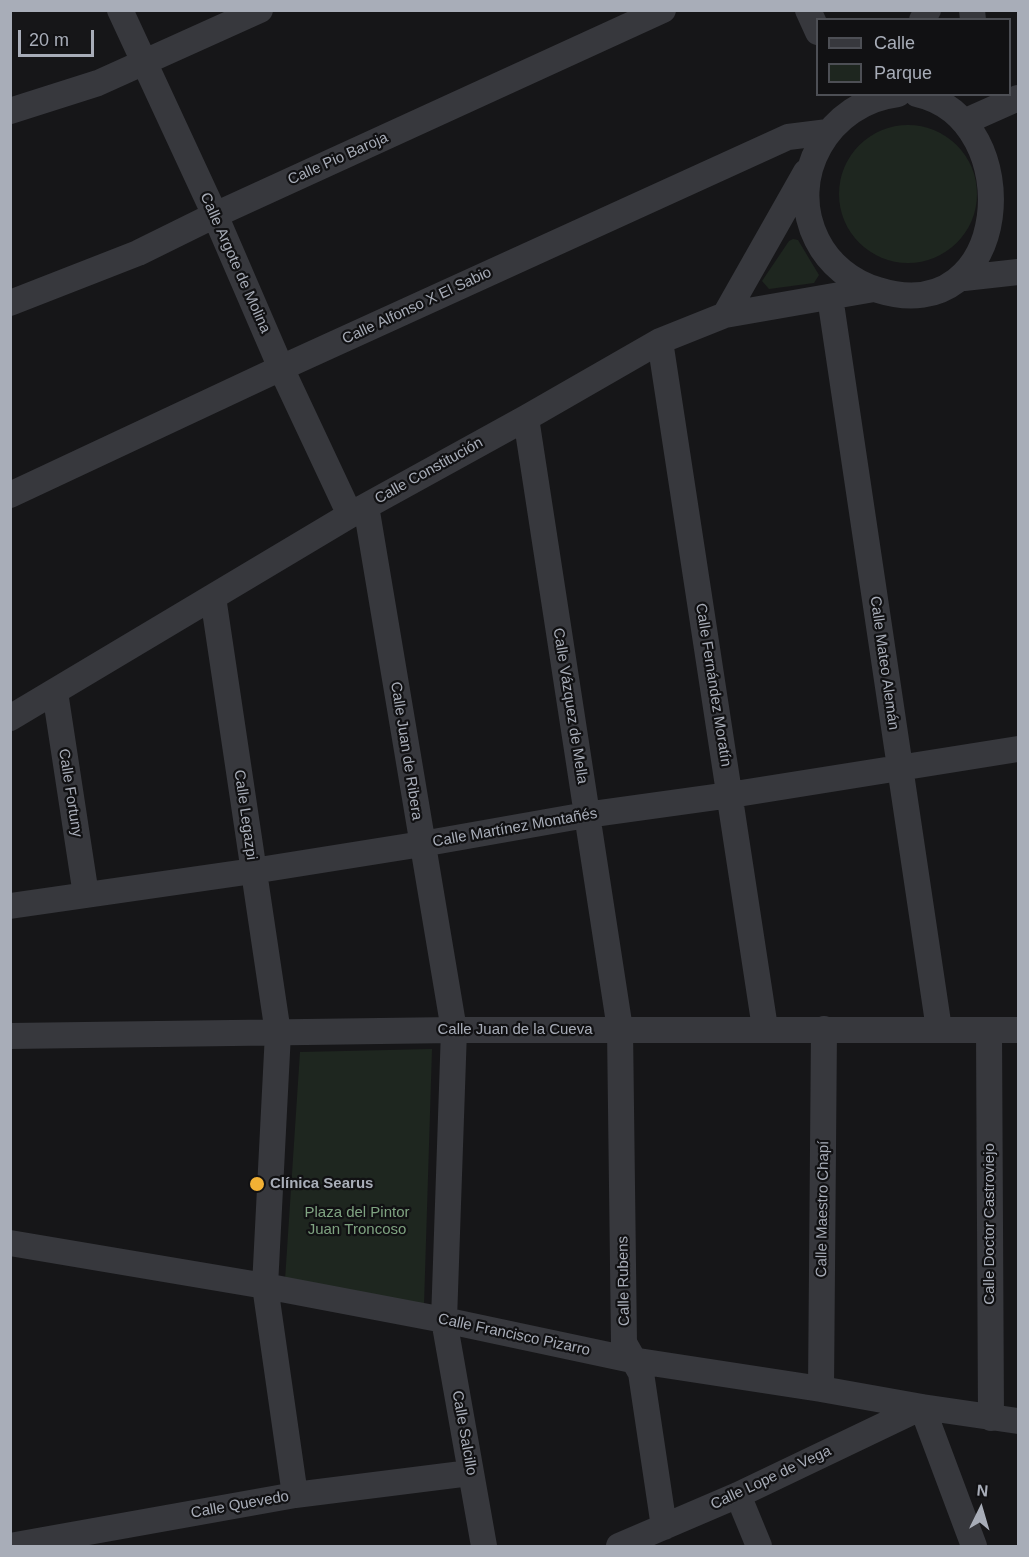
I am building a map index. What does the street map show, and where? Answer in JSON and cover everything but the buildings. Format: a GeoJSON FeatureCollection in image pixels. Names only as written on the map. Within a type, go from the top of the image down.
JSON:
{"type":"FeatureCollection","features":[{"type":"Feature","properties":{"kind":"street","name":"Calle Argote de Molina"},"geometry":{"type":"LineString","coordinates":[[120,10],[215,215],[281,368],[358,511]]}},
{"type":"Feature","properties":{"kind":"street"},"geometry":{"type":"LineString","coordinates":[[10,111],[99,83],[260,10]]}},
{"type":"Feature","properties":{"kind":"street","name":"Calle Pio Baroja"},"geometry":{"type":"LineString","coordinates":[[10,303],[138,252],[663,10]]}},
{"type":"Feature","properties":{"kind":"street"},"geometry":{"type":"LineString","coordinates":[[808,10],[816,28]]}},
{"type":"Feature","properties":{"kind":"street"},"geometry":{"type":"LineString","coordinates":[[725,315],[828,132],[858,101],[887,96]]}},
{"type":"Feature","properties":{"kind":"street"},"geometry":{"type":"LineString","coordinates":[[924,96],[971,109],[1018,99]]}},
{"type":"Feature","properties":{"kind":"street"},"geometry":{"type":"LineString","coordinates":[[810,164],[806,187],[809,218],[817,240],[829,259],[840,270],[860,283],[894,294],[915,295],[945,288],[964,278],[982,262],[996,242],[1005,219],[1008,201],[1007,182],[1001,158],[971,109]]}},
{"type":"Feature","properties":{"kind":"street","name":"Calle Alfonso X El Sabio"},"geometry":{"type":"LineString","coordinates":[[10,495],[281,368],[788,137],[828,132]]}},
{"type":"Feature","properties":{"kind":"street"},"geometry":{"type":"LineString","coordinates":[[964,278],[1018,272]]}},
{"type":"Feature","properties":{"kind":"street","name":"Calle Constitución"},"geometry":{"type":"LineString","coordinates":[[10,718],[358,511],[660,341],[725,315],[874,289]]}},
{"type":"Feature","properties":{"kind":"street","name":"Calle Mateo Alemán"},"geometry":{"type":"LineString","coordinates":[[830,297],[939,1029]]}},
{"type":"Feature","properties":{"kind":"street","name":"Calle Fernández Moratín"},"geometry":{"type":"LineString","coordinates":[[660,341],[765,1028]]}},
{"type":"Feature","properties":{"kind":"street","name":"Calle Vázquez de Mella"},"geometry":{"type":"LineString","coordinates":[[526,418],[620,1029]]}},
{"type":"Feature","properties":{"kind":"street","name":"Calle Juan de Ribera"},"geometry":{"type":"LineString","coordinates":[[358,511],[422,844],[454,1030],[444,1320]]}},
{"type":"Feature","properties":{"kind":"street","name":"Calle Legazpi"},"geometry":{"type":"LineString","coordinates":[[213,597],[278,1033],[265,1287],[295,1495]]}},
{"type":"Feature","properties":{"kind":"street","name":"Calle Fortuny"},"geometry":{"type":"LineString","coordinates":[[55,692],[86,895]]}},
{"type":"Feature","properties":{"kind":"street","name":"Calle Martínez Montañés"},"geometry":{"type":"LineString","coordinates":[[10,906],[253,871],[586,815],[730,795],[1018,749]]}},
{"type":"Feature","properties":{"kind":"street","name":"Calle Juan de la Cueva"},"geometry":{"type":"LineString","coordinates":[[10,1036],[765,1028],[1018,1030]]}},
{"type":"Feature","properties":{"kind":"street","name":"Calle Rubens"},"geometry":{"type":"LineString","coordinates":[[620,1029],[624,1342],[641,1373],[664,1527]]}},
{"type":"Feature","properties":{"kind":"street","name":"Calle Maestro Chapí"},"geometry":{"type":"LineString","coordinates":[[821,1389],[824,1029]]}},
{"type":"Feature","properties":{"kind":"street","name":"Calle Doctor Castroviejo"},"geometry":{"type":"LineString","coordinates":[[989,1031],[991,1418]]}},
{"type":"Feature","properties":{"kind":"street","name":"Calle Francisco Pizarro"},"geometry":{"type":"LineString","coordinates":[[10,1243],[444,1320],[633,1360],[1018,1421]]}},
{"type":"Feature","properties":{"kind":"street","name":"Calle Salcillo"},"geometry":{"type":"LineString","coordinates":[[444,1320],[484,1546]]}},
{"type":"Feature","properties":{"kind":"street"},"geometry":{"type":"LineString","coordinates":[[922,1407],[974,1546]]}},
{"type":"Feature","properties":{"kind":"street","name":"Calle Lope de Vega"},"geometry":{"type":"LineString","coordinates":[[619,1546],[738,1495],[922,1407]]}},
{"type":"Feature","properties":{"kind":"street","name":"Calle Quevedo"},"geometry":{"type":"LineString","coordinates":[[10,1546],[295,1495],[470,1473]]}},
{"type":"Feature","properties":{"kind":"street"},"geometry":{"type":"LineString","coordinates":[[738,1495],[759,1546]]}},
{"type":"Feature","properties":{"kind":"green space"},"geometry":{"type":"Polygon","coordinates":[[[908,125],[934,130],[957,145],[972,168],[977,194],[972,220],[957,243],[934,258],[908,263],[882,258],[859,243],[844,220],[839,194],[844,168],[859,145],[882,130],[908,125]]]}},
{"type":"Feature","properties":{"kind":"green space"},"geometry":{"type":"Polygon","coordinates":[[[798,240],[819,275],[814,283],[769,289],[762,281],[789,241],[798,240]]]}},
{"type":"Feature","properties":{"kind":"green space","name":"Plaza del Pintor Juan Troncoso"},"geometry":{"type":"Polygon","coordinates":[[[432,1049],[424,1305],[285,1280],[300,1052],[432,1049]]]}},
{"type":"Feature","properties":{"kind":"place","name":"Clínica Searus"},"geometry":{"type":"Point","coordinates":[257,1184]}}]}
